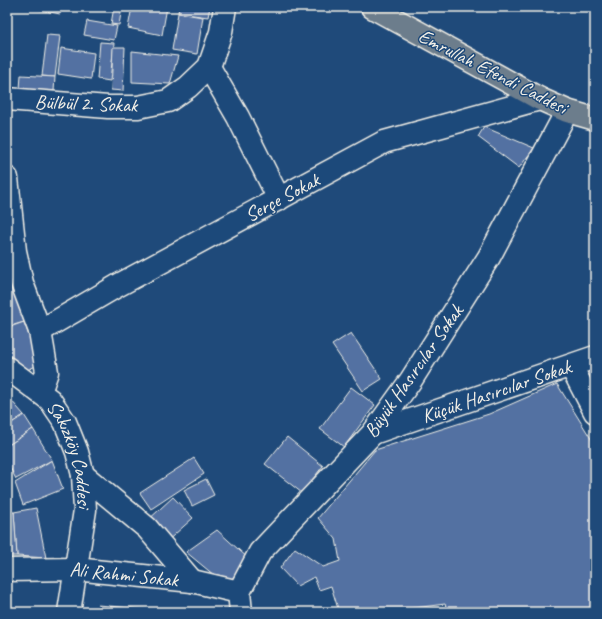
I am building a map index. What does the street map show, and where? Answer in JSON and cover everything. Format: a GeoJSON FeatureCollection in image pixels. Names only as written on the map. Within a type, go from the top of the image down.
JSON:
{"type":"FeatureCollection","features":[{"type":"Feature","properties":{"kind":"main road","name":"Emrullah Efendi Caddesi"},"geometry":{"type":"LineString","coordinates":[[372,7],[540,99],[567,111],[595,119]]}},
{"type":"Feature","properties":{"kind":"street","name":"Bülbül 2. Sokak"},"geometry":{"type":"LineString","coordinates":[[7,99],[138,107],[168,101],[188,87],[209,67],[221,32],[225,7]]}},
{"type":"Feature","properties":{"kind":"street"},"geometry":{"type":"LineString","coordinates":[[209,67],[238,117],[279,198]]}},
{"type":"Feature","properties":{"kind":"street","name":"Serçe Sokak"},"geometry":{"type":"LineString","coordinates":[[40,331],[117,286],[384,142],[540,99]]}},
{"type":"Feature","properties":{"kind":"street","name":"Büyük Hasırcılar Sokak"},"geometry":{"type":"LineString","coordinates":[[240,602],[260,552],[373,433],[411,380],[489,257],[567,111]]}},
{"type":"Feature","properties":{"kind":"street"},"geometry":{"type":"LineString","coordinates":[[7,178],[15,251],[22,283],[40,331],[47,372],[40,392]]}},
{"type":"Feature","properties":{"kind":"street","name":"Küçük Hasırcılar Sokak"},"geometry":{"type":"LineString","coordinates":[[373,433],[595,357]]}},
{"type":"Feature","properties":{"kind":"street"},"geometry":{"type":"LineString","coordinates":[[571,366],[595,412]]}},
{"type":"Feature","properties":{"kind":"street","name":"Sakızköy Caddesi"},"geometry":{"type":"LineString","coordinates":[[7,368],[50,400],[65,422],[84,475],[84,510],[69,612]]}},
{"type":"Feature","properties":{"kind":"street"},"geometry":{"type":"LineString","coordinates":[[84,475],[147,528],[192,581]]}},
{"type":"Feature","properties":{"kind":"street","name":"Ali Rahmi Sokak"},"geometry":{"type":"LineString","coordinates":[[7,570],[75,569],[192,581],[240,602]]}},
{"type":"Feature","properties":{"kind":"building"},"geometry":{"type":"Polygon","coordinates":[[[26,7],[62,7],[60,14],[26,7]]]}},
{"type":"Feature","properties":{"kind":"building"},"geometry":{"type":"Polygon","coordinates":[[[114,7],[122,7],[119,25],[111,24],[114,7]]]}},
{"type":"Feature","properties":{"kind":"building"},"geometry":{"type":"Polygon","coordinates":[[[132,7],[167,7],[162,35],[128,28],[132,7]]]}},
{"type":"Feature","properties":{"kind":"building"},"geometry":{"type":"Polygon","coordinates":[[[179,7],[210,7],[208,17],[178,13],[179,7]]]}},
{"type":"Feature","properties":{"kind":"building"},"geometry":{"type":"Polygon","coordinates":[[[178,13],[203,17],[197,54],[172,50],[178,13]]]}},
{"type":"Feature","properties":{"kind":"building"},"geometry":{"type":"Polygon","coordinates":[[[87,21],[117,26],[114,40],[84,35],[87,21]]]}},
{"type":"Feature","properties":{"kind":"building"},"geometry":{"type":"Polygon","coordinates":[[[47,35],[60,36],[55,77],[42,76],[47,35]]]}},
{"type":"Feature","properties":{"kind":"building"},"geometry":{"type":"Polygon","coordinates":[[[100,42],[114,43],[110,81],[97,79],[100,42]]]}},
{"type":"Feature","properties":{"kind":"building"},"geometry":{"type":"Polygon","coordinates":[[[113,47],[125,47],[123,91],[111,90],[113,47]]]}},
{"type":"Feature","properties":{"kind":"building"},"geometry":{"type":"Polygon","coordinates":[[[61,48],[94,53],[91,79],[58,74],[61,48]]]}},
{"type":"Feature","properties":{"kind":"building"},"geometry":{"type":"Polygon","coordinates":[[[132,51],[178,56],[170,84],[132,82],[132,51]]]}},
{"type":"Feature","properties":{"kind":"building"},"geometry":{"type":"Polygon","coordinates":[[[21,75],[55,77],[54,91],[20,89],[21,75]]]}},
{"type":"Feature","properties":{"kind":"building"},"geometry":{"type":"Polygon","coordinates":[[[484,127],[534,148],[519,168],[478,137],[484,127]]]}},
{"type":"Feature","properties":{"kind":"building"},"geometry":{"type":"Polygon","coordinates":[[[10,269],[24,322],[7,327],[7,270],[10,269]]]}},
{"type":"Feature","properties":{"kind":"building"},"geometry":{"type":"Polygon","coordinates":[[[24,322],[40,364],[21,373],[7,359],[7,328],[24,322]]]}},
{"type":"Feature","properties":{"kind":"building"},"geometry":{"type":"Polygon","coordinates":[[[351,333],[382,379],[363,391],[332,345],[351,333]]]}},
{"type":"Feature","properties":{"kind":"building"},"geometry":{"type":"Polygon","coordinates":[[[595,366],[595,398],[579,372],[595,366]]]}},
{"type":"Feature","properties":{"kind":"building"},"geometry":{"type":"Polygon","coordinates":[[[557,384],[595,445],[595,608],[535,612],[448,612],[445,604],[384,612],[339,612],[331,586],[319,590],[314,577],[297,586],[280,568],[295,548],[323,567],[340,561],[336,539],[318,518],[375,450],[489,414],[557,384]]]}},
{"type":"Feature","properties":{"kind":"building"},"geometry":{"type":"Polygon","coordinates":[[[351,387],[375,405],[344,447],[320,429],[351,387]]]}},
{"type":"Feature","properties":{"kind":"building"},"geometry":{"type":"Polygon","coordinates":[[[10,399],[24,415],[7,426],[7,401],[10,399]]]}},
{"type":"Feature","properties":{"kind":"building"},"geometry":{"type":"Polygon","coordinates":[[[24,415],[33,429],[7,446],[7,426],[24,415]]]}},
{"type":"Feature","properties":{"kind":"building"},"geometry":{"type":"Polygon","coordinates":[[[33,429],[52,460],[16,479],[7,462],[7,446],[33,429]]]}},
{"type":"Feature","properties":{"kind":"building"},"geometry":{"type":"Polygon","coordinates":[[[287,437],[323,466],[302,493],[265,464],[287,437]]]}},
{"type":"Feature","properties":{"kind":"building"},"geometry":{"type":"Polygon","coordinates":[[[194,458],[204,474],[151,509],[140,493],[194,458]]]}},
{"type":"Feature","properties":{"kind":"building"},"geometry":{"type":"Polygon","coordinates":[[[52,460],[63,489],[23,505],[15,483],[52,460]]]}},
{"type":"Feature","properties":{"kind":"building"},"geometry":{"type":"Polygon","coordinates":[[[206,479],[214,495],[192,506],[184,490],[206,479]]]}},
{"type":"Feature","properties":{"kind":"building"},"geometry":{"type":"Polygon","coordinates":[[[173,497],[193,518],[165,543],[146,522],[173,497]]]}},
{"type":"Feature","properties":{"kind":"building"},"geometry":{"type":"Polygon","coordinates":[[[36,508],[46,558],[17,556],[14,512],[36,508]]]}},
{"type":"Feature","properties":{"kind":"building"},"geometry":{"type":"Polygon","coordinates":[[[7,512],[14,512],[17,556],[7,556],[7,512]]]}},
{"type":"Feature","properties":{"kind":"building"},"geometry":{"type":"Polygon","coordinates":[[[217,530],[250,560],[226,585],[186,552],[217,530]]]}},
{"type":"Feature","properties":{"kind":"building"},"geometry":{"type":"Polygon","coordinates":[[[98,605],[174,612],[98,612],[98,605]]]}}]}
